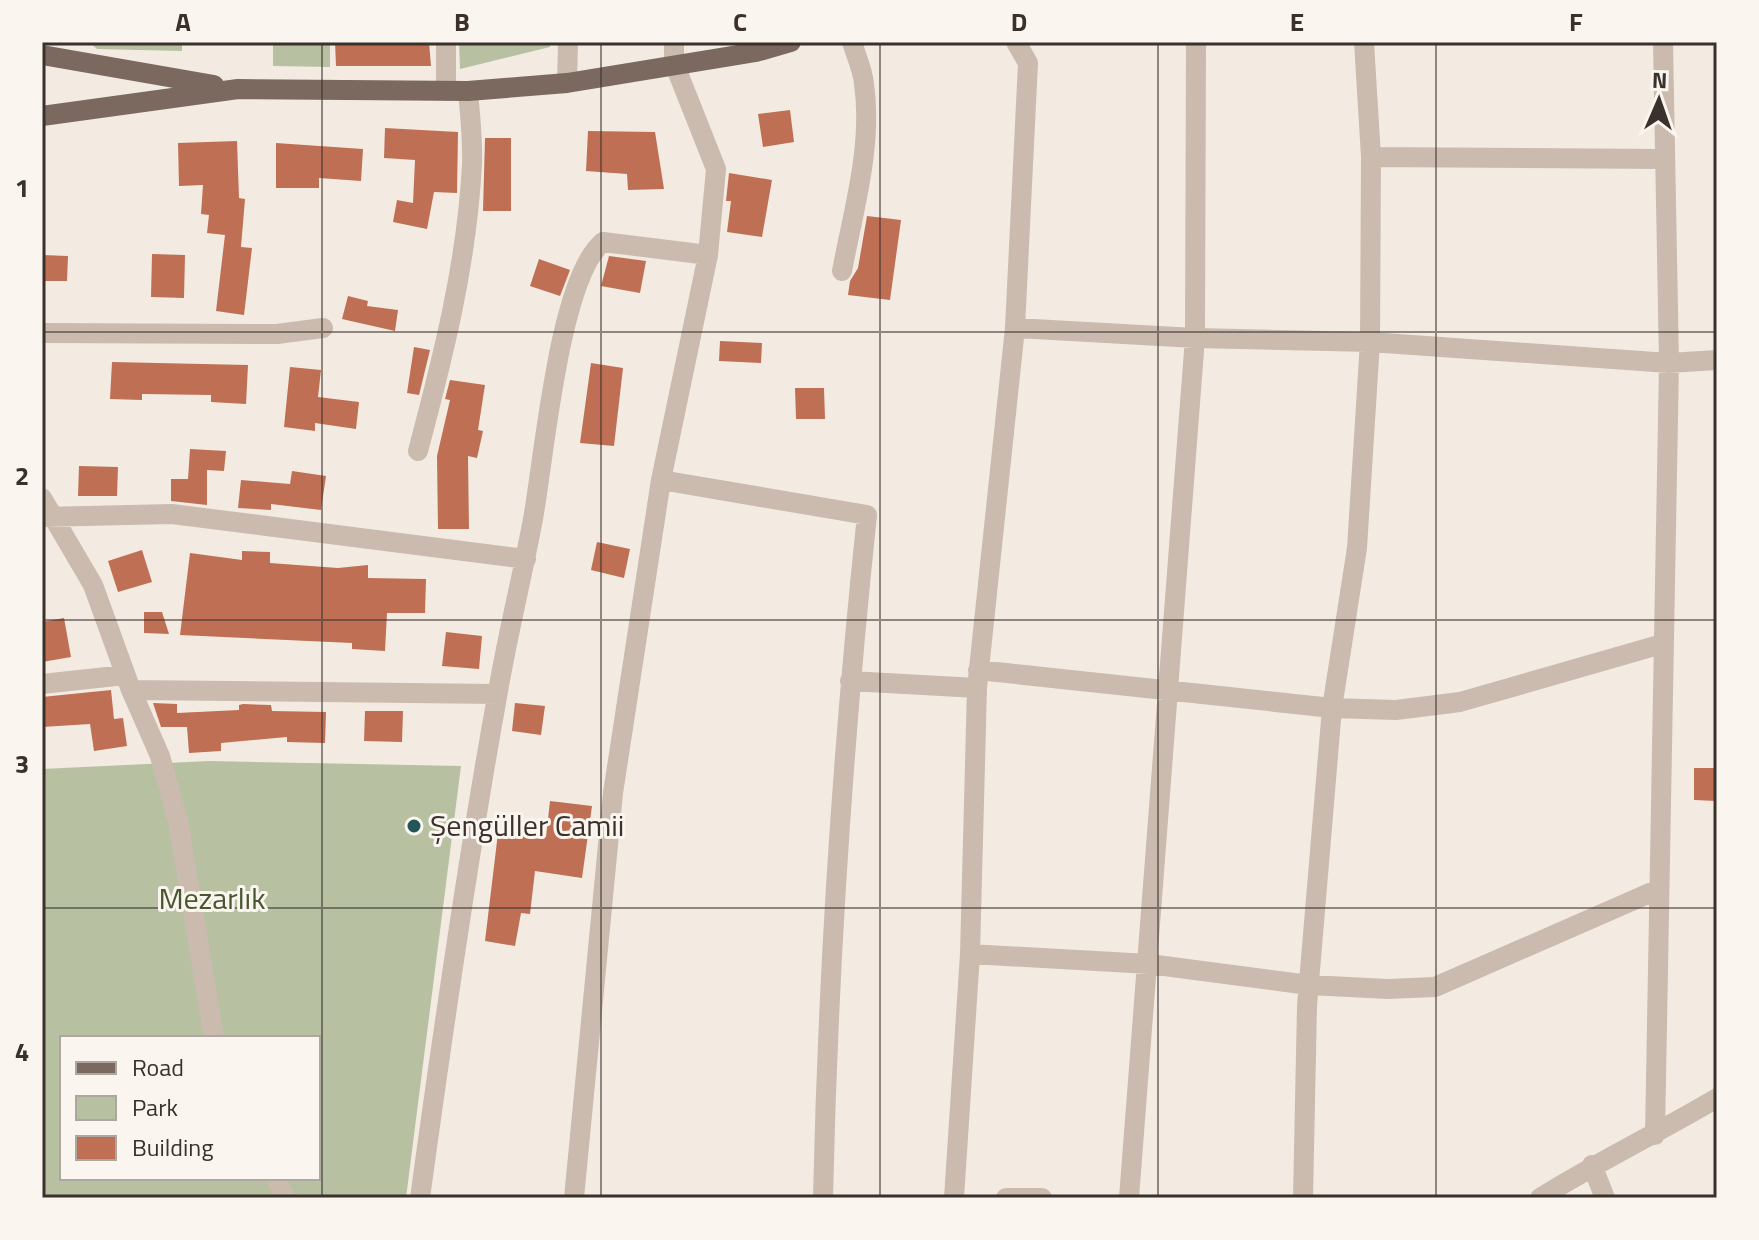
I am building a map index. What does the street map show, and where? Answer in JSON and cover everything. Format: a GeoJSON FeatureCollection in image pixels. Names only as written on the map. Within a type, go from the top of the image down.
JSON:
{"type":"FeatureCollection","features":[{"type":"Feature","properties":{"kind":"main road"},"geometry":{"type":"LineString","coordinates":[[42,116],[238,89],[468,91],[567,83],[674,52],[756,52],[791,42]]}},
{"type":"Feature","properties":{"kind":"main road"},"geometry":{"type":"LineString","coordinates":[[42,55],[238,89]]}},
{"type":"Feature","properties":{"kind":"street"},"geometry":{"type":"LineString","coordinates":[[446,42],[446,91]]}},
{"type":"Feature","properties":{"kind":"street"},"geometry":{"type":"LineString","coordinates":[[567,83],[568,42]]}},
{"type":"Feature","properties":{"kind":"street"},"geometry":{"type":"LineString","coordinates":[[842,271],[857,192],[865,123],[864,84],[852,42]]}},
{"type":"Feature","properties":{"kind":"street"},"geometry":{"type":"LineString","coordinates":[[954,1198],[970,954],[978,679],[1015,328],[1028,63],[1016,42]]}},
{"type":"Feature","properties":{"kind":"street"},"geometry":{"type":"LineString","coordinates":[[1129,1198],[1195,338],[1196,42]]}},
{"type":"Feature","properties":{"kind":"street"},"geometry":{"type":"LineString","coordinates":[[1303,1198],[1309,985],[1332,708],[1357,548],[1370,342],[1371,157],[1364,42]]}},
{"type":"Feature","properties":{"kind":"street"},"geometry":{"type":"LineString","coordinates":[[1655,1135],[1669,363],[1663,42]]}},
{"type":"Feature","properties":{"kind":"street"},"geometry":{"type":"LineString","coordinates":[[574,1198],[613,793],[661,480],[708,255],[716,169],[674,52]]}},
{"type":"Feature","properties":{"kind":"street"},"geometry":{"type":"LineString","coordinates":[[418,451],[444,353],[463,263],[472,162],[468,91]]}},
{"type":"Feature","properties":{"kind":"street"},"geometry":{"type":"LineString","coordinates":[[1371,157],[1665,159]]}},
{"type":"Feature","properties":{"kind":"street"},"geometry":{"type":"LineString","coordinates":[[420,1198],[459,918],[497,694],[526,559],[564,327],[590,252],[603,242],[708,255]]}},
{"type":"Feature","properties":{"kind":"street"},"geometry":{"type":"LineString","coordinates":[[42,333],[277,334],[323,328]]}},
{"type":"Feature","properties":{"kind":"street"},"geometry":{"type":"LineString","coordinates":[[1015,328],[1195,338],[1370,342],[1669,363],[1717,360]]}},
{"type":"Feature","properties":{"kind":"street"},"geometry":{"type":"LineString","coordinates":[[661,480],[867,515],[850,681],[827,993],[823,1198]]}},
{"type":"Feature","properties":{"kind":"street"},"geometry":{"type":"LineString","coordinates":[[42,498],[48,516],[93,585],[128,682],[160,756],[178,821],[214,1036]]}},
{"type":"Feature","properties":{"kind":"street"},"geometry":{"type":"LineString","coordinates":[[48,516],[172,514],[526,559]]}},
{"type":"Feature","properties":{"kind":"street"},"geometry":{"type":"LineString","coordinates":[[850,681],[978,679],[1332,708],[1396,710],[1460,702],[1662,644]]}},
{"type":"Feature","properties":{"kind":"street"},"geometry":{"type":"LineString","coordinates":[[42,684],[128,682],[497,694]]}},
{"type":"Feature","properties":{"kind":"street"},"geometry":{"type":"LineString","coordinates":[[970,954],[1149,964],[1309,985],[1388,989],[1435,987],[1659,889]]}},
{"type":"Feature","properties":{"kind":"street"},"geometry":{"type":"LineString","coordinates":[[1540,1198],[1592,1165],[1655,1135],[1717,1098]]}},
{"type":"Feature","properties":{"kind":"street"},"geometry":{"type":"LineString","coordinates":[[1592,1165],[1605,1198]]}},
{"type":"Feature","properties":{"kind":"street"},"geometry":{"type":"LineString","coordinates":[[1006,1198],[1042,1198]]}},
{"type":"Feature","properties":{"kind":"green space"},"geometry":{"type":"Polygon","coordinates":[[[89,42],[182,42],[182,51],[97,49],[89,42]]]}},
{"type":"Feature","properties":{"kind":"green space"},"geometry":{"type":"Polygon","coordinates":[[[273,42],[330,42],[330,67],[273,66],[273,42]]]}},
{"type":"Feature","properties":{"kind":"green space"},"geometry":{"type":"Polygon","coordinates":[[[459,42],[550,42],[550,47],[460,69],[459,42]]]}},
{"type":"Feature","properties":{"kind":"green space","name":"Mezarlık"},"geometry":{"type":"Polygon","coordinates":[[[209,761],[461,766],[406,1198],[42,1198],[42,769],[209,761]]]}},
{"type":"Feature","properties":{"kind":"building"},"geometry":{"type":"Polygon","coordinates":[[[335,42],[429,42],[431,66],[336,66],[335,42]]]}},
{"type":"Feature","properties":{"kind":"building"},"geometry":{"type":"Polygon","coordinates":[[[790,110],[794,142],[763,147],[758,114],[790,110]]]}},
{"type":"Feature","properties":{"kind":"building"},"geometry":{"type":"Polygon","coordinates":[[[385,128],[458,132],[457,193],[434,192],[427,229],[393,222],[397,200],[413,203],[415,160],[384,158],[385,128]]]}},
{"type":"Feature","properties":{"kind":"building"},"geometry":{"type":"Polygon","coordinates":[[[588,131],[655,132],[664,189],[628,190],[627,174],[586,171],[588,131]]]}},
{"type":"Feature","properties":{"kind":"building"},"geometry":{"type":"Polygon","coordinates":[[[485,138],[511,138],[511,211],[483,211],[485,138]]]}},
{"type":"Feature","properties":{"kind":"building"},"geometry":{"type":"Polygon","coordinates":[[[237,141],[239,198],[245,199],[241,247],[252,248],[244,315],[216,311],[225,235],[207,233],[209,215],[201,214],[203,185],[179,186],[178,143],[237,141]]]}},
{"type":"Feature","properties":{"kind":"building"},"geometry":{"type":"Polygon","coordinates":[[[276,143],[363,149],[361,181],[319,178],[319,188],[276,188],[276,143]]]}},
{"type":"Feature","properties":{"kind":"building"},"geometry":{"type":"Polygon","coordinates":[[[729,173],[772,180],[762,237],[727,232],[731,201],[726,201],[729,173]]]}},
{"type":"Feature","properties":{"kind":"building"},"geometry":{"type":"Polygon","coordinates":[[[867,216],[901,220],[890,300],[848,295],[850,281],[858,268],[867,216]]]}},
{"type":"Feature","properties":{"kind":"building"},"geometry":{"type":"Polygon","coordinates":[[[152,254],[185,255],[184,298],[151,297],[152,254]]]}},
{"type":"Feature","properties":{"kind":"building"},"geometry":{"type":"Polygon","coordinates":[[[42,255],[68,256],[67,281],[42,281],[42,255]]]}},
{"type":"Feature","properties":{"kind":"building"},"geometry":{"type":"Polygon","coordinates":[[[609,256],[646,261],[640,293],[601,286],[609,256]]]}},
{"type":"Feature","properties":{"kind":"building"},"geometry":{"type":"Polygon","coordinates":[[[539,259],[570,270],[560,296],[530,286],[539,259]]]}},
{"type":"Feature","properties":{"kind":"building"},"geometry":{"type":"Polygon","coordinates":[[[348,296],[368,301],[367,306],[398,310],[395,331],[342,319],[348,296]]]}},
{"type":"Feature","properties":{"kind":"building"},"geometry":{"type":"Polygon","coordinates":[[[720,341],[762,343],[761,363],[719,361],[720,341]]]}},
{"type":"Feature","properties":{"kind":"building"},"geometry":{"type":"Polygon","coordinates":[[[414,347],[430,350],[419,395],[407,393],[414,347]]]}},
{"type":"Feature","properties":{"kind":"building"},"geometry":{"type":"Polygon","coordinates":[[[112,362],[248,365],[246,404],[211,402],[211,395],[142,394],[142,400],[110,399],[112,362]]]}},
{"type":"Feature","properties":{"kind":"building"},"geometry":{"type":"Polygon","coordinates":[[[591,363],[623,368],[614,446],[580,443],[591,363]]]}},
{"type":"Feature","properties":{"kind":"building"},"geometry":{"type":"Polygon","coordinates":[[[290,367],[321,370],[318,397],[359,402],[356,429],[315,423],[315,431],[284,427],[290,367]]]}},
{"type":"Feature","properties":{"kind":"building"},"geometry":{"type":"Polygon","coordinates":[[[450,380],[485,385],[478,430],[483,431],[477,458],[468,456],[469,529],[438,529],[437,456],[450,400],[445,399],[450,380]]]}},
{"type":"Feature","properties":{"kind":"building"},"geometry":{"type":"Polygon","coordinates":[[[795,388],[824,388],[825,419],[796,419],[795,388]]]}},
{"type":"Feature","properties":{"kind":"building"},"geometry":{"type":"Polygon","coordinates":[[[190,449],[226,451],[224,471],[207,470],[207,505],[171,501],[171,479],[188,479],[190,449]]]}},
{"type":"Feature","properties":{"kind":"building"},"geometry":{"type":"Polygon","coordinates":[[[79,466],[118,467],[117,496],[78,496],[79,466]]]}},
{"type":"Feature","properties":{"kind":"building"},"geometry":{"type":"Polygon","coordinates":[[[292,471],[326,476],[321,510],[271,504],[271,510],[238,508],[241,480],[290,484],[292,471]]]}},
{"type":"Feature","properties":{"kind":"building"},"geometry":{"type":"Polygon","coordinates":[[[597,542],[630,549],[624,578],[591,570],[597,542]]]}},
{"type":"Feature","properties":{"kind":"building"},"geometry":{"type":"Polygon","coordinates":[[[142,550],[152,582],[118,592],[108,561],[142,550]]]}},
{"type":"Feature","properties":{"kind":"building"},"geometry":{"type":"Polygon","coordinates":[[[242,551],[270,552],[270,563],[338,568],[368,565],[368,578],[426,579],[425,613],[387,613],[385,651],[352,649],[352,643],[180,635],[190,553],[242,560],[242,551]]]}},
{"type":"Feature","properties":{"kind":"building"},"geometry":{"type":"Polygon","coordinates":[[[144,612],[162,612],[169,634],[144,633],[144,612]]]}},
{"type":"Feature","properties":{"kind":"building"},"geometry":{"type":"Polygon","coordinates":[[[64,618],[71,657],[42,662],[42,622],[64,618]]]}},
{"type":"Feature","properties":{"kind":"building"},"geometry":{"type":"Polygon","coordinates":[[[446,632],[482,636],[479,669],[442,666],[446,632]]]}},
{"type":"Feature","properties":{"kind":"building"},"geometry":{"type":"Polygon","coordinates":[[[111,690],[114,719],[123,718],[127,746],[94,751],[90,724],[42,727],[42,697],[111,690]]]}},
{"type":"Feature","properties":{"kind":"building"},"geometry":{"type":"Polygon","coordinates":[[[153,703],[177,704],[177,713],[239,710],[239,705],[243,704],[271,705],[272,711],[326,712],[325,743],[287,742],[287,737],[221,743],[221,751],[189,753],[187,727],[161,727],[153,703]]]}},
{"type":"Feature","properties":{"kind":"building"},"geometry":{"type":"Polygon","coordinates":[[[515,703],[545,706],[541,735],[512,731],[515,703]]]}},
{"type":"Feature","properties":{"kind":"building"},"geometry":{"type":"Polygon","coordinates":[[[365,711],[403,711],[402,742],[364,741],[365,711]]]}},
{"type":"Feature","properties":{"kind":"building"},"geometry":{"type":"Polygon","coordinates":[[[1694,768],[1717,768],[1717,801],[1694,800],[1694,768]]]}},
{"type":"Feature","properties":{"kind":"building"},"geometry":{"type":"Polygon","coordinates":[[[550,801],[592,806],[582,878],[535,871],[530,914],[521,913],[515,946],[485,941],[498,833],[546,837],[550,801]]]}},
{"type":"Feature","properties":{"kind":"place","name":"Şengüller Camii"},"geometry":{"type":"Point","coordinates":[414,826]}}]}
